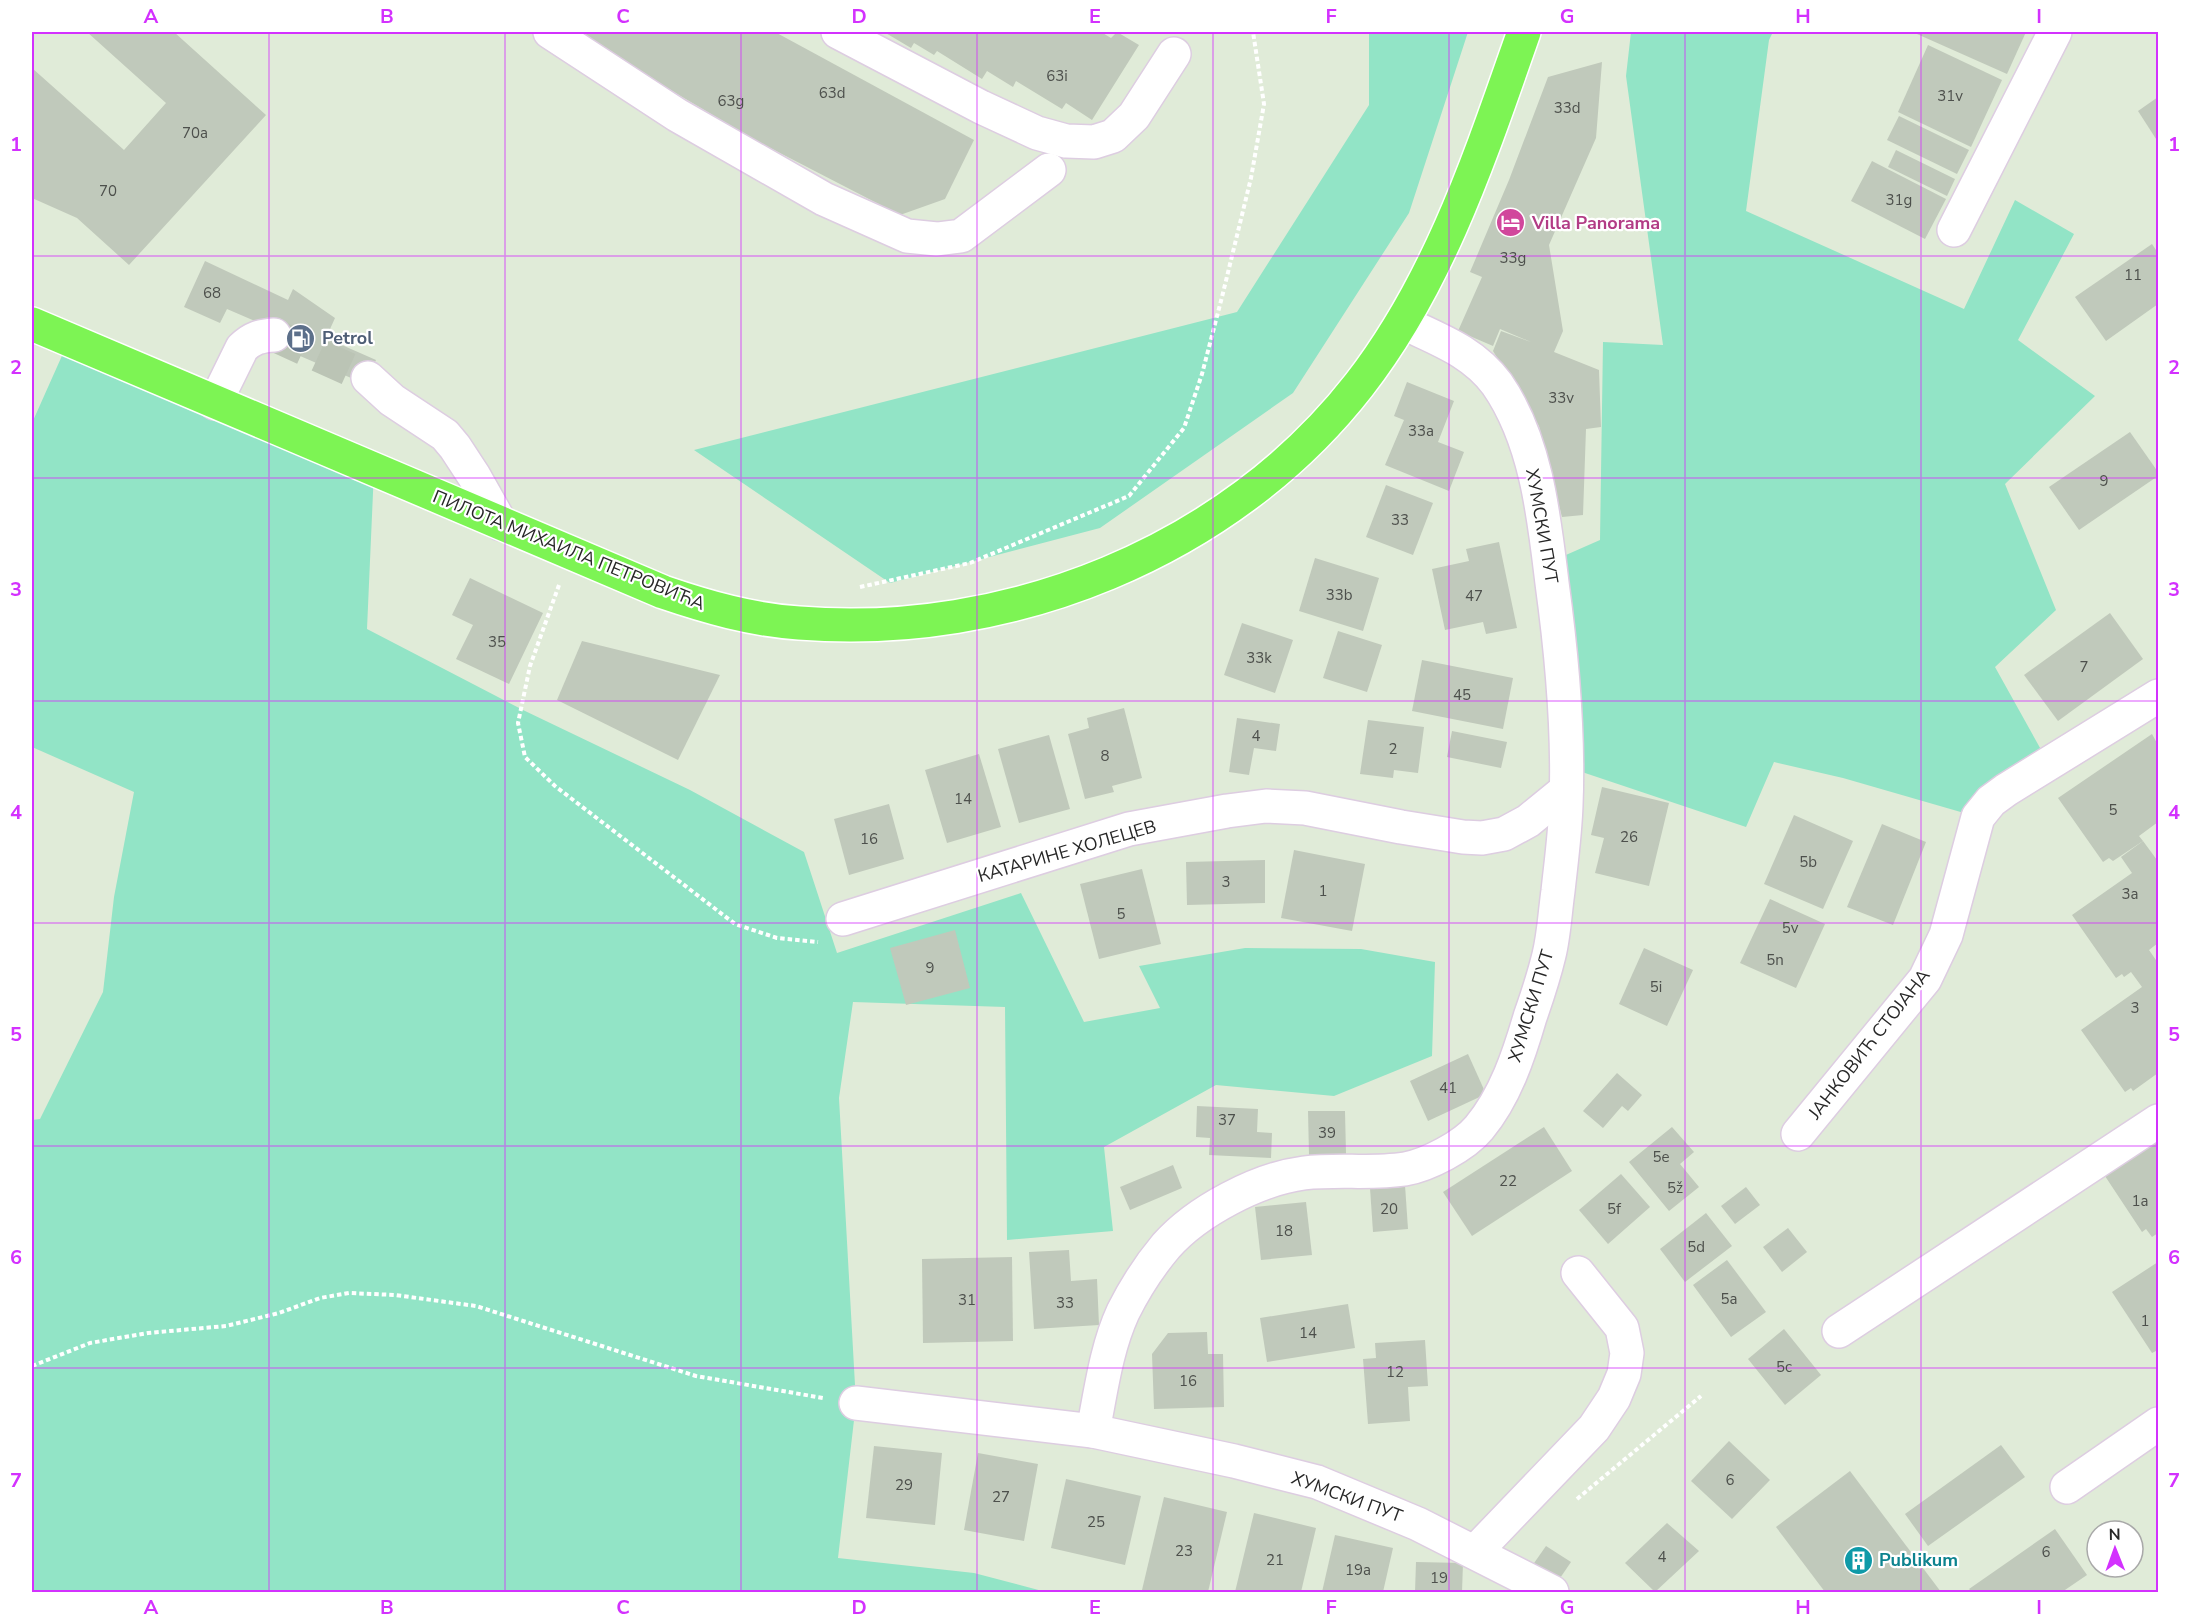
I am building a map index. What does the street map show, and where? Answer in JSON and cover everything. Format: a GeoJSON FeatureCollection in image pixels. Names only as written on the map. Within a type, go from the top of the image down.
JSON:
{"type":"FeatureCollection","features":[{"type":"Feature","properties":{"kind":"main road","name":"ПИЛОТА МИХАИЛА ПЕТРОВИЋА"},"geometry":{"type":"LineString","coordinates":[[32,324],[663,592],[710,608],[798,623],[878,625],[943,620],[987,612],[1043,597],[1102,575],[1162,547],[1210,519],[1282,466],[1318,433],[1360,384],[1402,322],[1449,233],[1465,196],[1524,32]]}},
{"type":"Feature","properties":{"kind":"street"},"geometry":{"type":"LineString","coordinates":[[550,32],[677,115],[824,199],[908,236],[938,239],[961,236],[1049,170]]}},
{"type":"Feature","properties":{"kind":"street"},"geometry":{"type":"LineString","coordinates":[[838,32],[981,107],[1037,133],[1066,141],[1094,142],[1113,136],[1134,116],[1174,54]]}},
{"type":"Feature","properties":{"kind":"street"},"geometry":{"type":"LineString","coordinates":[[1954,231],[2055,32]]}},
{"type":"Feature","properties":{"kind":"street","name":"ХУМСКИ ПУТ"},"geometry":{"type":"LineString","coordinates":[[1093,1431],[1111,1344],[1124,1311],[1167,1245],[1221,1203],[1252,1187],[1302,1173],[1403,1169],[1416,1166],[1453,1149],[1478,1130],[1513,1068],[1550,953],[1562,849],[1566,743],[1560,645],[1537,487],[1522,430],[1497,384],[1478,361],[1461,349],[1402,322]]}},
{"type":"Feature","properties":{"kind":"street"},"geometry":{"type":"LineString","coordinates":[[214,403],[242,348],[248,341],[259,336],[274,335]]}},
{"type":"Feature","properties":{"kind":"street"},"geometry":{"type":"LineString","coordinates":[[368,378],[392,400],[445,435],[474,476],[501,524]]}},
{"type":"Feature","properties":{"kind":"street","name":"ЈАНКОВИЋ СТОЈАНА"},"geometry":{"type":"LineString","coordinates":[[1798,1134],[1925,979],[1946,935],[1978,817],[1991,801],[2158,696]]}},
{"type":"Feature","properties":{"kind":"street","name":"КАТАРИНЕ ХОЛЕЦЕВ"},"geometry":{"type":"LineString","coordinates":[[850,917],[1129,829],[1227,811],[1266,806],[1305,808],[1442,834],[1482,838],[1504,834],[1528,821],[1566,790]]}},
{"type":"Feature","properties":{"kind":"street"},"geometry":{"type":"LineString","coordinates":[[1839,1331],[2158,1121]]}},
{"type":"Feature","properties":{"kind":"street"},"geometry":{"type":"LineString","coordinates":[[1475,1552],[1594,1428],[1614,1398],[1624,1374],[1627,1353],[1622,1328],[1578,1273]]}},
{"type":"Feature","properties":{"kind":"street","name":"ХУМСКИ ПУТ"},"geometry":{"type":"LineString","coordinates":[[856,1403],[1093,1431],[1234,1461],[1317,1482],[1418,1524],[1552,1593]]}},
{"type":"Feature","properties":{"kind":"street"},"geometry":{"type":"LineString","coordinates":[[2067,1487],[2158,1424]]}},
{"type":"Feature","properties":{"kind":"path"},"geometry":{"type":"LineString","coordinates":[[855,588],[970,563],[1129,496],[1184,428],[1202,374],[1251,178],[1264,104],[1253,32]]}},
{"type":"Feature","properties":{"kind":"path"},"geometry":{"type":"LineString","coordinates":[[562,576],[531,666],[518,723],[525,757],[555,786],[735,924],[777,938],[820,942],[839,931],[850,917]]}},
{"type":"Feature","properties":{"kind":"path"},"geometry":{"type":"LineString","coordinates":[[32,1366],[90,1343],[148,1333],[226,1326],[279,1313],[320,1298],[349,1293],[395,1295],[476,1306],[696,1376],[856,1403]]}},
{"type":"Feature","properties":{"kind":"path"},"geometry":{"type":"LineString","coordinates":[[1572,1503],[1701,1396]]}},
{"type":"Feature","properties":{"kind":"green space"},"geometry":{"type":"Polygon","coordinates":[[[1369,32],[1468,32],[1409,213],[1293,393],[1100,528],[890,583],[694,450],[1237,312],[1369,105],[1369,32]]]}},
{"type":"Feature","properties":{"kind":"green space"},"geometry":{"type":"Polygon","coordinates":[[[1631,32],[1773,32],[1769,40],[1746,211],[1964,309],[2015,200],[2074,234],[2018,340],[2095,396],[2005,484],[2056,610],[1995,667],[2049,764],[1978,817],[1843,778],[1774,762],[1746,827],[1582,772],[1550,562],[1600,540],[1603,342],[1663,345],[1626,76],[1631,32]]]}},
{"type":"Feature","properties":{"kind":"green space"},"geometry":{"type":"Polygon","coordinates":[[[69,340],[374,470],[367,629],[523,710],[690,790],[804,852],[837,953],[1021,893],[1084,1022],[1160,1008],[1139,966],[1245,948],[1361,949],[1435,962],[1432,1056],[1334,1096],[1216,1085],[1104,1147],[1113,1231],[1007,1240],[1005,1007],[853,1002],[839,1098],[856,1403],[838,1558],[974,1573],[1046,1592],[32,1592],[32,1120],[40,1119],[103,992],[114,897],[134,792],[32,747],[32,423],[69,340]]]}},
{"type":"Feature","properties":{"kind":"building"},"geometry":{"type":"Polygon","coordinates":[[[87,32],[174,32],[266,115],[129,265],[77,218],[32,198],[32,68],[124,150],[166,103],[87,32]]]}},
{"type":"Feature","properties":{"kind":"building"},"geometry":{"type":"Polygon","coordinates":[[[579,32],[775,32],[974,140],[945,199],[900,215],[753,139],[625,63],[579,32]]]}},
{"type":"Feature","properties":{"kind":"building"},"geometry":{"type":"Polygon","coordinates":[[[884,32],[1101,32],[1111,38],[1117,32],[1139,45],[1092,120],[1066,103],[1062,109],[1016,81],[1013,87],[987,71],[982,79],[937,51],[934,55],[914,43],[911,48],[884,32]]]}},
{"type":"Feature","properties":{"kind":"building"},"geometry":{"type":"Polygon","coordinates":[[[1918,32],[2026,32],[2007,74],[1917,34],[1918,32]]]}},
{"type":"Feature","properties":{"kind":"building"},"geometry":{"type":"Polygon","coordinates":[[[1928,45],[2002,80],[1971,147],[1898,112],[1928,45]]]}},
{"type":"Feature","properties":{"kind":"building"},"geometry":{"type":"Polygon","coordinates":[[[1602,62],[1596,138],[1549,245],[1563,331],[1554,352],[1599,370],[1601,427],[1586,429],[1583,515],[1562,517],[1539,426],[1493,351],[1501,331],[1531,342],[1500,329],[1493,346],[1458,331],[1482,277],[1470,272],[1509,180],[1548,77],[1602,62]]]}},
{"type":"Feature","properties":{"kind":"building"},"geometry":{"type":"Polygon","coordinates":[[[2158,97],[2158,142],[2138,111],[2158,97]]]}},
{"type":"Feature","properties":{"kind":"building"},"geometry":{"type":"Polygon","coordinates":[[[1899,116],[1969,150],[1957,174],[1887,140],[1899,116]]]}},
{"type":"Feature","properties":{"kind":"building"},"geometry":{"type":"Polygon","coordinates":[[[1896,150],[1955,179],[1947,196],[1888,167],[1896,150]]]}},
{"type":"Feature","properties":{"kind":"building"},"geometry":{"type":"Polygon","coordinates":[[[1872,161],[1946,199],[1925,239],[1851,201],[1872,161]]]}},
{"type":"Feature","properties":{"kind":"building"},"geometry":{"type":"Polygon","coordinates":[[[2152,244],[2158,253],[2158,304],[2106,341],[2075,297],[2152,244]]]}},
{"type":"Feature","properties":{"kind":"building"},"geometry":{"type":"Polygon","coordinates":[[[205,261],[288,300],[293,289],[335,318],[326,338],[376,360],[365,384],[270,343],[276,330],[227,309],[220,323],[184,307],[205,261]]]}},
{"type":"Feature","properties":{"kind":"building"},"geometry":{"type":"Polygon","coordinates":[[[1407,382],[1454,401],[1438,442],[1464,452],[1449,491],[1385,465],[1404,420],[1394,416],[1407,382]]]}},
{"type":"Feature","properties":{"kind":"building"},"geometry":{"type":"Polygon","coordinates":[[[2130,432],[2158,472],[2158,476],[2079,530],[2049,487],[2130,432]]]}},
{"type":"Feature","properties":{"kind":"building"},"geometry":{"type":"Polygon","coordinates":[[[1386,485],[1433,503],[1413,555],[1366,537],[1386,485]]]}},
{"type":"Feature","properties":{"kind":"building"},"geometry":{"type":"Polygon","coordinates":[[[1499,542],[1517,628],[1486,634],[1483,622],[1445,630],[1432,569],[1469,561],[1466,549],[1499,542]]]}},
{"type":"Feature","properties":{"kind":"building"},"geometry":{"type":"Polygon","coordinates":[[[1315,558],[1379,578],[1363,631],[1299,611],[1315,558]]]}},
{"type":"Feature","properties":{"kind":"building"},"geometry":{"type":"Polygon","coordinates":[[[470,578],[543,613],[509,684],[456,659],[473,625],[452,615],[470,578]]]}},
{"type":"Feature","properties":{"kind":"building"},"geometry":{"type":"Polygon","coordinates":[[[2110,613],[2143,659],[2058,721],[2024,675],[2110,613]]]}},
{"type":"Feature","properties":{"kind":"building"},"geometry":{"type":"Polygon","coordinates":[[[1242,623],[1293,640],[1275,693],[1224,675],[1242,623]]]}},
{"type":"Feature","properties":{"kind":"building"},"geometry":{"type":"Polygon","coordinates":[[[1338,631],[1382,645],[1367,692],[1323,678],[1338,631]]]}},
{"type":"Feature","properties":{"kind":"building"},"geometry":{"type":"Polygon","coordinates":[[[582,641],[720,675],[678,760],[557,700],[582,641]]]}},
{"type":"Feature","properties":{"kind":"building"},"geometry":{"type":"Polygon","coordinates":[[[1422,660],[1513,678],[1503,729],[1412,711],[1422,660]]]}},
{"type":"Feature","properties":{"kind":"building"},"geometry":{"type":"Polygon","coordinates":[[[1124,708],[1142,778],[1112,786],[1114,792],[1085,799],[1068,734],[1089,728],[1087,718],[1124,708]]]}},
{"type":"Feature","properties":{"kind":"building"},"geometry":{"type":"Polygon","coordinates":[[[1237,718],[1280,724],[1276,751],[1254,748],[1249,775],[1229,772],[1237,718]]]}},
{"type":"Feature","properties":{"kind":"building"},"geometry":{"type":"Polygon","coordinates":[[[1368,720],[1424,727],[1418,773],[1394,770],[1393,778],[1360,774],[1368,720]]]}},
{"type":"Feature","properties":{"kind":"building"},"geometry":{"type":"Polygon","coordinates":[[[1452,731],[1507,742],[1501,768],[1447,757],[1452,731]]]}},
{"type":"Feature","properties":{"kind":"building"},"geometry":{"type":"Polygon","coordinates":[[[2152,734],[2158,745],[2158,822],[2139,836],[2143,841],[2113,861],[2109,858],[2103,862],[2058,798],[2152,734]]]}},
{"type":"Feature","properties":{"kind":"building"},"geometry":{"type":"Polygon","coordinates":[[[1049,735],[1070,809],[1019,823],[998,749],[1049,735]]]}},
{"type":"Feature","properties":{"kind":"building"},"geometry":{"type":"Polygon","coordinates":[[[979,754],[1001,827],[947,843],[925,770],[979,754]]]}},
{"type":"Feature","properties":{"kind":"building"},"geometry":{"type":"Polygon","coordinates":[[[1602,787],[1669,803],[1649,886],[1595,873],[1604,838],[1591,835],[1602,787]]]}},
{"type":"Feature","properties":{"kind":"building"},"geometry":{"type":"Polygon","coordinates":[[[889,804],[904,859],[849,875],[834,819],[889,804]]]}},
{"type":"Feature","properties":{"kind":"building"},"geometry":{"type":"Polygon","coordinates":[[[1794,815],[1853,841],[1823,909],[1764,884],[1794,815]]]}},
{"type":"Feature","properties":{"kind":"building"},"geometry":{"type":"Polygon","coordinates":[[[1882,824],[1926,842],[1893,925],[1847,907],[1882,824]]]}},
{"type":"Feature","properties":{"kind":"building"},"geometry":{"type":"Polygon","coordinates":[[[2143,841],[2158,859],[2158,943],[2149,950],[2158,963],[2158,1073],[2133,1091],[2131,1088],[2125,1092],[2081,1030],[2142,987],[2131,972],[2124,977],[2122,974],[2116,978],[2072,915],[2132,873],[2121,857],[2143,841]]]}},
{"type":"Feature","properties":{"kind":"building"},"geometry":{"type":"Polygon","coordinates":[[[1294,850],[1365,864],[1352,931],[1281,918],[1294,850]]]}},
{"type":"Feature","properties":{"kind":"building"},"geometry":{"type":"Polygon","coordinates":[[[1265,860],[1265,903],[1187,905],[1186,862],[1265,860]]]}},
{"type":"Feature","properties":{"kind":"building"},"geometry":{"type":"Polygon","coordinates":[[[1142,869],[1161,944],[1099,959],[1080,884],[1142,869]]]}},
{"type":"Feature","properties":{"kind":"building"},"geometry":{"type":"Polygon","coordinates":[[[1770,899],[1825,924],[1796,988],[1740,963],[1770,899]]]}},
{"type":"Feature","properties":{"kind":"building"},"geometry":{"type":"Polygon","coordinates":[[[955,930],[970,988],[906,1005],[890,948],[955,930]]]}},
{"type":"Feature","properties":{"kind":"building"},"geometry":{"type":"Polygon","coordinates":[[[1644,948],[1693,970],[1667,1026],[1619,1004],[1644,948]]]}},
{"type":"Feature","properties":{"kind":"building"},"geometry":{"type":"Polygon","coordinates":[[[1468,1054],[1486,1094],[1428,1121],[1410,1081],[1468,1054]]]}},
{"type":"Feature","properties":{"kind":"building"},"geometry":{"type":"Polygon","coordinates":[[[1617,1073],[1642,1095],[1628,1111],[1622,1106],[1603,1128],[1583,1111],[1617,1073]]]}},
{"type":"Feature","properties":{"kind":"building"},"geometry":{"type":"Polygon","coordinates":[[[1197,1106],[1258,1109],[1257,1132],[1272,1133],[1271,1158],[1209,1155],[1210,1138],[1196,1137],[1197,1106]]]}},
{"type":"Feature","properties":{"kind":"building"},"geometry":{"type":"Polygon","coordinates":[[[1308,1111],[1345,1111],[1346,1154],[1309,1155],[1308,1111]]]}},
{"type":"Feature","properties":{"kind":"building"},"geometry":{"type":"Polygon","coordinates":[[[1544,1127],[1572,1171],[1472,1236],[1443,1192],[1544,1127]]]}},
{"type":"Feature","properties":{"kind":"building"},"geometry":{"type":"Polygon","coordinates":[[[1672,1127],[1694,1152],[1680,1164],[1699,1187],[1669,1211],[1629,1162],[1672,1127]]]}},
{"type":"Feature","properties":{"kind":"building"},"geometry":{"type":"Polygon","coordinates":[[[2158,1136],[2158,1233],[2152,1237],[2146,1229],[2142,1232],[2103,1173],[2158,1136]]]}},
{"type":"Feature","properties":{"kind":"building"},"geometry":{"type":"Polygon","coordinates":[[[1173,1165],[1182,1188],[1130,1210],[1120,1187],[1173,1165]]]}},
{"type":"Feature","properties":{"kind":"building"},"geometry":{"type":"Polygon","coordinates":[[[1621,1174],[1650,1207],[1608,1244],[1579,1210],[1621,1174]]]}},
{"type":"Feature","properties":{"kind":"building"},"geometry":{"type":"Polygon","coordinates":[[[1405,1185],[1408,1229],[1373,1232],[1370,1188],[1405,1185]]]}},
{"type":"Feature","properties":{"kind":"building"},"geometry":{"type":"Polygon","coordinates":[[[1746,1187],[1760,1205],[1735,1224],[1721,1206],[1746,1187]]]}},
{"type":"Feature","properties":{"kind":"building"},"geometry":{"type":"Polygon","coordinates":[[[1306,1202],[1312,1255],[1261,1260],[1255,1207],[1306,1202]]]}},
{"type":"Feature","properties":{"kind":"building"},"geometry":{"type":"Polygon","coordinates":[[[1706,1213],[1732,1246],[1685,1282],[1660,1249],[1706,1213]]]}},
{"type":"Feature","properties":{"kind":"building"},"geometry":{"type":"Polygon","coordinates":[[[1788,1228],[1807,1252],[1782,1272],[1763,1247],[1788,1228]]]}},
{"type":"Feature","properties":{"kind":"building"},"geometry":{"type":"Polygon","coordinates":[[[1069,1250],[1071,1281],[1097,1279],[1099,1325],[1034,1329],[1029,1252],[1069,1250]]]}},
{"type":"Feature","properties":{"kind":"building"},"geometry":{"type":"Polygon","coordinates":[[[1012,1257],[1013,1341],[923,1343],[922,1259],[1012,1257]]]}},
{"type":"Feature","properties":{"kind":"building"},"geometry":{"type":"Polygon","coordinates":[[[1727,1260],[1766,1312],[1731,1337],[1693,1285],[1727,1260]]]}},
{"type":"Feature","properties":{"kind":"building"},"geometry":{"type":"Polygon","coordinates":[[[2158,1262],[2158,1350],[2152,1353],[2112,1292],[2158,1262]]]}},
{"type":"Feature","properties":{"kind":"building"},"geometry":{"type":"Polygon","coordinates":[[[1348,1304],[1355,1348],[1267,1362],[1260,1318],[1348,1304]]]}},
{"type":"Feature","properties":{"kind":"building"},"geometry":{"type":"Polygon","coordinates":[[[1784,1329],[1821,1375],[1785,1405],[1748,1359],[1784,1329]]]}},
{"type":"Feature","properties":{"kind":"building"},"geometry":{"type":"Polygon","coordinates":[[[1207,1332],[1208,1354],[1223,1354],[1224,1407],[1154,1409],[1152,1354],[1168,1333],[1207,1332]]]}},
{"type":"Feature","properties":{"kind":"building"},"geometry":{"type":"Polygon","coordinates":[[[1425,1340],[1428,1386],[1408,1387],[1410,1421],[1368,1424],[1363,1359],[1376,1358],[1375,1343],[1425,1340]]]}},
{"type":"Feature","properties":{"kind":"building"},"geometry":{"type":"Polygon","coordinates":[[[1729,1441],[1770,1480],[1732,1519],[1691,1481],[1729,1441]]]}},
{"type":"Feature","properties":{"kind":"building"},"geometry":{"type":"Polygon","coordinates":[[[2001,1445],[2025,1477],[1928,1546],[1905,1514],[2001,1445]]]}},
{"type":"Feature","properties":{"kind":"building"},"geometry":{"type":"Polygon","coordinates":[[[874,1446],[942,1453],[935,1525],[866,1518],[874,1446]]]}},
{"type":"Feature","properties":{"kind":"building"},"geometry":{"type":"Polygon","coordinates":[[[978,1453],[1038,1464],[1024,1541],[964,1530],[978,1453]]]}},
{"type":"Feature","properties":{"kind":"building","name":"Publikum"},"geometry":{"type":"Polygon","coordinates":[[[1850,1471],[1941,1592],[1825,1592],[1776,1527],[1850,1471]]]}},
{"type":"Feature","properties":{"kind":"building"},"geometry":{"type":"Polygon","coordinates":[[[1066,1479],[1141,1496],[1125,1565],[1051,1548],[1066,1479]]]}},
{"type":"Feature","properties":{"kind":"building"},"geometry":{"type":"Polygon","coordinates":[[[1164,1497],[1227,1512],[1208,1592],[1142,1590],[1164,1497]]]}},
{"type":"Feature","properties":{"kind":"building"},"geometry":{"type":"Polygon","coordinates":[[[1254,1513],[1316,1528],[1301,1592],[1235,1592],[1254,1513]]]}},
{"type":"Feature","properties":{"kind":"building"},"geometry":{"type":"Polygon","coordinates":[[[1667,1523],[1699,1551],[1655,1592],[1625,1563],[1667,1523]]]}},
{"type":"Feature","properties":{"kind":"building"},"geometry":{"type":"Polygon","coordinates":[[[2055,1529],[2085,1572],[2085,1576],[2062,1592],[1972,1592],[1969,1589],[2055,1529]]]}},
{"type":"Feature","properties":{"kind":"building"},"geometry":{"type":"Polygon","coordinates":[[[1335,1535],[1393,1548],[1383,1592],[1322,1592],[1335,1535]]]}},
{"type":"Feature","properties":{"kind":"building"},"geometry":{"type":"Polygon","coordinates":[[[1546,1546],[1571,1562],[1556,1584],[1532,1566],[1546,1546]]]}},
{"type":"Feature","properties":{"kind":"building"},"geometry":{"type":"Polygon","coordinates":[[[1416,1562],[1463,1563],[1462,1592],[1415,1592],[1416,1562]]]}},
{"type":"Feature","properties":{"kind":"tunnel"},"geometry":{"type":"LineString","coordinates":[[274,335],[368,378]]}},
{"type":"Feature","properties":{"kind":"place","name":"Villa Panorama"},"geometry":{"type":"Point","coordinates":[1511,223]}},
{"type":"Feature","properties":{"kind":"place","name":"Petrol"},"geometry":{"type":"Point","coordinates":[301,338]}},
{"type":"Feature","properties":{"kind":"place","name":"Publikum"},"geometry":{"type":"Point","coordinates":[1858,1560]}}]}
